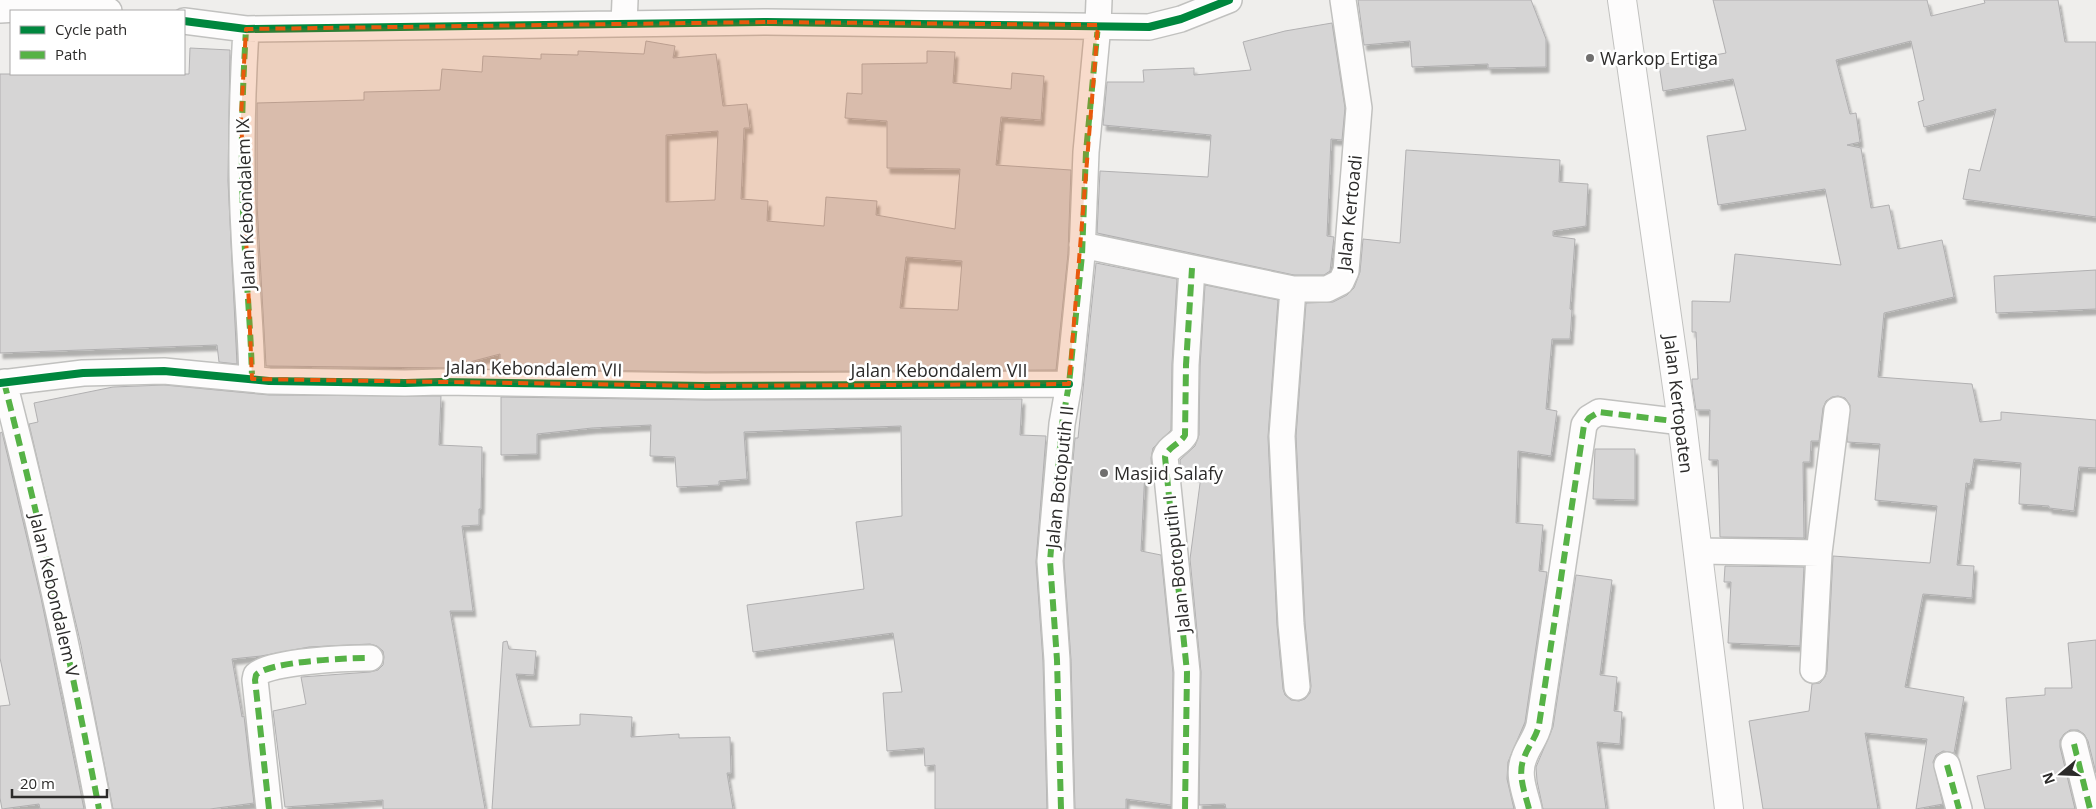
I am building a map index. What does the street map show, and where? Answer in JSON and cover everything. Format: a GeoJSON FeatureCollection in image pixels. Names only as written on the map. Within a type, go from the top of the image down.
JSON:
{"type":"FeatureCollection","features":[{"type":"Feature","properties":{"kind":"street","name":"Jalan Botoputih II"},"geometry":{"type":"LineString","coordinates":[[1061,809],[1058,660],[1050,561],[1062,424],[1069,384],[1082,245],[1086,152],[1099,0]]}},
{"type":"Feature","properties":{"kind":"street"},"geometry":{"type":"LineString","coordinates":[[185,21],[246,29],[624,12],[767,22],[1149,27],[1181,20],[1229,0]]}},
{"type":"Feature","properties":{"kind":"street","name":"Jalan Kertoadi"},"geometry":{"type":"LineString","coordinates":[[1082,245],[1293,289],[1327,289],[1341,282],[1346,271],[1359,108],[1344,0]]}},
{"type":"Feature","properties":{"kind":"street","name":"Jalan Kertopaten"},"geometry":{"type":"LineString","coordinates":[[1622,0],[1682,422],[1729,809]]}},
{"type":"Feature","properties":{"kind":"street"},"geometry":{"type":"LineString","coordinates":[[0,10],[67,3],[104,10]]}},
{"type":"Feature","properties":{"kind":"street","name":"Jalan Kebondalem IX"},"geometry":{"type":"LineString","coordinates":[[246,29],[241,116],[244,229],[252,379]]}},
{"type":"Feature","properties":{"kind":"street","name":"Jalan Botoputih I"},"geometry":{"type":"LineString","coordinates":[[1185,809],[1187,672],[1164,457],[1185,435],[1186,365],[1192,268]]}},
{"type":"Feature","properties":{"kind":"street"},"geometry":{"type":"LineString","coordinates":[[1293,289],[1282,436],[1291,624],[1297,687]]}},
{"type":"Feature","properties":{"kind":"street","name":"Jalan Kebondalem VII"},"geometry":{"type":"LineString","coordinates":[[2,383],[83,372],[164,371],[252,379],[405,383],[705,386],[1069,384]]}},
{"type":"Feature","properties":{"kind":"street","name":"Jalan Kebondalem V"},"geometry":{"type":"LineString","coordinates":[[2,383],[28,479],[78,696],[99,809]]}},
{"type":"Feature","properties":{"kind":"street"},"geometry":{"type":"LineString","coordinates":[[1813,670],[1819,554],[1837,410]]}},
{"type":"Feature","properties":{"kind":"street"},"geometry":{"type":"LineString","coordinates":[[1529,809],[1522,776],[1522,765],[1524,756],[1535,738],[1539,725],[1584,425],[1589,418],[1599,412],[1682,422]]}},
{"type":"Feature","properties":{"kind":"street"},"geometry":{"type":"LineString","coordinates":[[1697,551],[1819,554]]}},
{"type":"Feature","properties":{"kind":"street"},"geometry":{"type":"LineString","coordinates":[[268,809],[256,699],[256,675],[263,670],[295,664],[347,658],[370,658]]}},
{"type":"Feature","properties":{"kind":"street"},"geometry":{"type":"LineString","coordinates":[[2074,744],[2090,809]]}},
{"type":"Feature","properties":{"kind":"street"},"geometry":{"type":"LineString","coordinates":[[1947,765],[1958,809]]}},
{"type":"Feature","properties":{"kind":"highlighted area"},"geometry":{"type":"Polygon","coordinates":[[[767,22],[1098,25],[1069,384],[705,386],[252,379],[241,116],[246,29],[767,22]]]}},
{"type":"Feature","properties":{"kind":"building"},"geometry":{"type":"Polygon","coordinates":[[[1358,0],[1531,0],[1546,39],[1546,67],[1488,68],[1488,64],[1412,67],[1410,41],[1364,45],[1358,0]]]}},
{"type":"Feature","properties":{"kind":"building"},"geometry":{"type":"Polygon","coordinates":[[[1713,0],[1927,0],[1931,16],[1985,3],[1984,0],[2058,0],[2065,42],[2096,42],[2096,217],[1963,199],[1969,169],[1980,171],[1996,109],[1924,127],[1918,102],[1924,100],[1911,41],[1836,60],[1850,114],[1856,113],[1860,142],[1847,145],[1861,148],[1871,208],[1889,205],[1898,249],[1942,240],[1954,297],[1884,313],[1878,377],[1972,384],[1980,422],[2001,420],[2001,412],[2096,420],[2096,468],[2079,467],[2074,511],[2049,508],[2049,506],[2019,504],[2021,463],[1974,459],[1970,484],[1966,483],[1957,565],[1974,566],[1972,598],[1923,594],[1905,687],[1964,697],[1954,753],[1943,751],[1936,755],[1933,762],[1943,804],[1916,809],[1927,739],[1865,733],[1878,809],[1763,809],[1749,721],[1809,711],[1812,684],[1820,683],[1827,671],[1833,556],[1930,563],[1937,506],[1875,500],[1880,444],[1847,442],[1850,405],[1845,398],[1838,396],[1826,401],[1823,408],[1819,441],[1811,441],[1810,462],[1803,462],[1804,538],[1720,537],[1718,460],[1709,460],[1710,410],[1696,410],[1692,383],[1692,379],[1698,379],[1696,332],[1692,332],[1692,301],[1730,302],[1735,254],[1841,265],[1825,189],[1718,205],[1707,136],[1746,130],[1733,79],[1663,91],[1659,65],[1726,53],[1713,0]]]}},
{"type":"Feature","properties":{"kind":"building"},"geometry":{"type":"Polygon","coordinates":[[[1332,23],[1345,108],[1342,140],[1331,139],[1327,236],[1334,237],[1330,271],[1324,275],[1294,275],[1097,233],[1100,171],[1208,177],[1211,135],[1103,125],[1107,82],[1144,82],[1143,70],[1194,68],[1194,75],[1251,70],[1243,42],[1285,31],[1332,23]]]}},
{"type":"Feature","properties":{"kind":"building"},"geometry":{"type":"Polygon","coordinates":[[[646,41],[675,46],[673,58],[716,54],[723,106],[747,104],[750,128],[744,128],[741,199],[768,201],[767,221],[824,226],[826,197],[877,201],[876,215],[955,229],[960,169],[887,168],[887,121],[845,118],[847,93],[862,94],[862,64],[927,63],[927,51],[955,52],[953,83],[1011,89],[1012,73],[1044,76],[1041,120],[1001,117],[996,165],[1071,170],[1068,254],[1056,370],[705,372],[500,369],[500,354],[447,368],[266,366],[257,205],[257,103],[364,100],[364,92],[440,90],[442,69],[482,72],[483,56],[541,59],[541,54],[578,55],[578,51],[644,54],[646,41]],[[718,131],[666,135],[666,202],[715,200],[718,131]],[[906,257],[900,308],[958,310],[962,261],[906,257]]]}},
{"type":"Feature","properties":{"kind":"building"},"geometry":{"type":"Polygon","coordinates":[[[190,48],[230,50],[228,181],[237,364],[219,362],[217,345],[0,353],[0,74],[189,74],[190,48]]]}},
{"type":"Feature","properties":{"kind":"building"},"geometry":{"type":"Polygon","coordinates":[[[1406,150],[1560,160],[1559,182],[1588,184],[1586,226],[1553,231],[1553,236],[1575,239],[1570,339],[1552,339],[1546,409],[1557,411],[1551,456],[1518,451],[1516,523],[1543,525],[1539,571],[1547,572],[1525,722],[1508,762],[1507,779],[1514,809],[1226,809],[1225,804],[1199,805],[1201,672],[1190,559],[1201,476],[1181,474],[1180,460],[1195,446],[1199,435],[1200,366],[1205,285],[1278,300],[1268,437],[1277,625],[1283,689],[1285,695],[1291,700],[1299,701],[1305,699],[1310,693],[1311,686],[1305,623],[1296,436],[1306,303],[1333,302],[1347,295],[1354,288],[1360,272],[1363,239],[1400,243],[1406,150]]]}},
{"type":"Feature","properties":{"kind":"building"},"geometry":{"type":"Polygon","coordinates":[[[1096,263],[1177,279],[1172,364],[1171,430],[1153,448],[1151,458],[1152,471],[1145,470],[1141,551],[1161,555],[1173,673],[1171,805],[1126,799],[1126,809],[1075,809],[1071,660],[1064,561],[1075,438],[1078,438],[1096,263]]]}},
{"type":"Feature","properties":{"kind":"building"},"geometry":{"type":"Polygon","coordinates":[[[2096,270],[2096,309],[1996,313],[1994,276],[2096,270]]]}},
{"type":"Feature","properties":{"kind":"building"},"geometry":{"type":"Polygon","coordinates":[[[164,385],[269,395],[441,396],[439,445],[482,447],[479,525],[462,526],[473,611],[450,611],[485,809],[383,809],[383,800],[285,807],[273,711],[306,704],[301,677],[378,670],[383,665],[383,651],[377,646],[370,644],[309,647],[261,656],[232,659],[242,717],[244,716],[254,803],[210,809],[113,809],[81,645],[29,424],[38,422],[34,403],[113,387],[164,385]]]}},
{"type":"Feature","properties":{"kind":"building"},"geometry":{"type":"Polygon","coordinates":[[[501,397],[705,400],[1022,399],[1020,435],[1046,436],[1036,562],[1043,661],[1047,809],[935,809],[935,765],[925,766],[924,748],[887,751],[883,693],[902,692],[893,633],[753,652],[747,605],[864,589],[856,522],[902,516],[901,426],[744,432],[747,479],[719,481],[719,485],[677,487],[675,457],[650,456],[651,425],[592,428],[537,434],[537,454],[501,455],[501,397]]]}},
{"type":"Feature","properties":{"kind":"building"},"geometry":{"type":"Polygon","coordinates":[[[2,432],[41,598],[84,809],[40,809],[39,804],[2,809],[0,798],[0,706],[10,705],[0,658],[0,433],[2,432]]]}},
{"type":"Feature","properties":{"kind":"building"},"geometry":{"type":"Polygon","coordinates":[[[1595,449],[1635,449],[1635,500],[1593,499],[1595,449]]]}},
{"type":"Feature","properties":{"kind":"building"},"geometry":{"type":"Polygon","coordinates":[[[1725,566],[1804,567],[1800,646],[1728,643],[1731,582],[1724,582],[1725,566]]]}},
{"type":"Feature","properties":{"kind":"building"},"geometry":{"type":"Polygon","coordinates":[[[1576,575],[1612,580],[1600,675],[1617,677],[1614,711],[1622,712],[1620,744],[1597,742],[1606,809],[1543,809],[1536,767],[1553,727],[1576,575]]]}},
{"type":"Feature","properties":{"kind":"building"},"geometry":{"type":"Polygon","coordinates":[[[2096,640],[2096,773],[2088,741],[2084,734],[2078,730],[2070,730],[2060,740],[2075,809],[1985,809],[1977,776],[2011,769],[2006,698],[2045,695],[2045,688],[2072,688],[2068,643],[2096,640]]]}},
{"type":"Feature","properties":{"kind":"building"},"geometry":{"type":"Polygon","coordinates":[[[507,641],[509,649],[536,651],[534,675],[516,674],[530,727],[580,725],[580,714],[632,717],[631,737],[679,734],[679,738],[730,737],[731,773],[727,773],[733,809],[492,809],[503,642],[507,641]]]}},
{"type":"Feature","properties":{"kind":"marked path"},"geometry":{"type":"LineString","coordinates":[[1061,809],[1057,660],[1050,561],[1062,424],[1069,384],[1082,255],[1086,152],[1098,25]]}},
{"type":"Feature","properties":{"kind":"marked path"},"geometry":{"type":"LineString","coordinates":[[246,29],[242,180],[252,379]]}},
{"type":"Feature","properties":{"kind":"marked path"},"geometry":{"type":"LineString","coordinates":[[1185,809],[1187,672],[1165,457],[1185,435],[1186,365],[1192,268]]}},
{"type":"Feature","properties":{"kind":"marked path"},"geometry":{"type":"LineString","coordinates":[[4,382],[55,595],[99,809]]}},
{"type":"Feature","properties":{"kind":"marked path"},"geometry":{"type":"LineString","coordinates":[[1529,809],[1522,784],[1521,770],[1539,725],[1584,425],[1589,418],[1599,412],[1682,422]]}},
{"type":"Feature","properties":{"kind":"marked path"},"geometry":{"type":"LineString","coordinates":[[269,809],[256,675],[264,670],[292,663],[370,658]]}},
{"type":"Feature","properties":{"kind":"marked path"},"geometry":{"type":"LineString","coordinates":[[2074,744],[2090,809]]}},
{"type":"Feature","properties":{"kind":"marked path"},"geometry":{"type":"LineString","coordinates":[[1947,765],[1959,809]]}},
{"type":"Feature","properties":{"kind":"cycle path"},"geometry":{"type":"LineString","coordinates":[[185,21],[246,29],[767,22],[1149,27],[1181,19],[1229,0]]}},
{"type":"Feature","properties":{"kind":"cycle path"},"geometry":{"type":"LineString","coordinates":[[0,383],[83,373],[164,371],[269,381],[405,383],[705,386],[1069,384]]}},
{"type":"Feature","properties":{"kind":"place","name":"Warkop Ertiga"},"geometry":{"type":"Point","coordinates":[1590,58]}},
{"type":"Feature","properties":{"kind":"place","name":"Masjid Salafy"},"geometry":{"type":"Point","coordinates":[1104,473]}}]}
